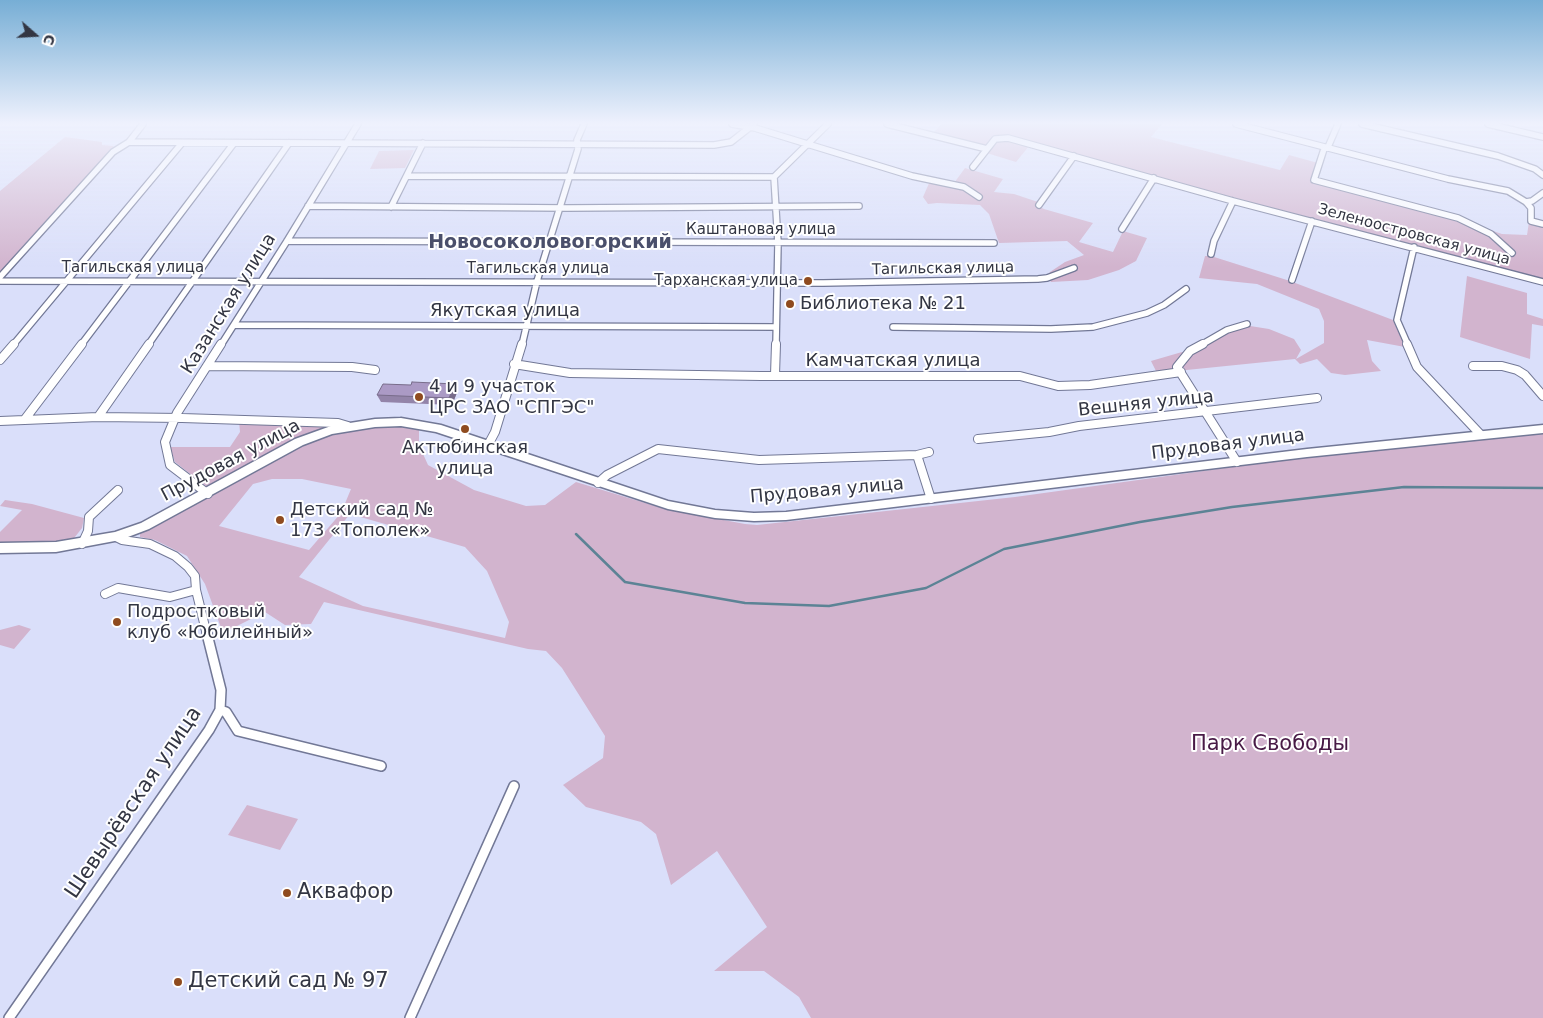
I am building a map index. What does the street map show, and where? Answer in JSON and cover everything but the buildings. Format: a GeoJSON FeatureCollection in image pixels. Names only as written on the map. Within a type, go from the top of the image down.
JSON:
{"type":"FeatureCollection","features":[{"type":"Feature","properties":{"kind":"main road","name":"Прудовая улица"},"geometry":{"type":"LineString","coordinates":[[0,548],[26,549],[82,544],[116,537],[145,526],[208,494],[299,442],[330,430],[387,422],[437,428],[668,505],[715,514],[754,517],[786,516],[1480,434],[1543,429]]}},
{"type":"Feature","properties":{"kind":"street"},"geometry":{"type":"LineString","coordinates":[[0,277],[95,172]]}},
{"type":"Feature","properties":{"kind":"street"},"geometry":{"type":"LineString","coordinates":[[0,360],[158,172]]}},
{"type":"Feature","properties":{"kind":"street"},"geometry":{"type":"LineString","coordinates":[[25,419],[128,280],[212,172]]}},
{"type":"Feature","properties":{"kind":"street"},"geometry":{"type":"LineString","coordinates":[[98,417],[269,172]]}},
{"type":"Feature","properties":{"kind":"street","name":"Казанская улица"},"geometry":{"type":"LineString","coordinates":[[208,494],[170,465],[165,442],[175,418],[329,172]]}},
{"type":"Feature","properties":{"kind":"street"},"geometry":{"type":"LineString","coordinates":[[391,207],[408,172]]}},
{"type":"Feature","properties":{"kind":"street"},"geometry":{"type":"LineString","coordinates":[[488,445],[495,432],[514,364],[528,325],[537,281],[570,172]]}},
{"type":"Feature","properties":{"kind":"street"},"geometry":{"type":"LineString","coordinates":[[406,176],[774,177],[779,172]]}},
{"type":"Feature","properties":{"kind":"street"},"geometry":{"type":"LineString","coordinates":[[897,172],[964,187],[979,197]]}},
{"type":"Feature","properties":{"kind":"street"},"geometry":{"type":"LineString","coordinates":[[1039,205],[1063,172]]}},
{"type":"Feature","properties":{"kind":"street","name":"Зеленоостровская улица"},"geometry":{"type":"LineString","coordinates":[[1130,172],[1233,201],[1543,282]]}},
{"type":"Feature","properties":{"kind":"street","name":"Зеленоостровская улица"},"geometry":{"type":"LineString","coordinates":[[1317,172],[1314,180],[1458,218],[1491,234],[1512,253]]}},
{"type":"Feature","properties":{"kind":"street"},"geometry":{"type":"LineString","coordinates":[[1420,172],[1508,191],[1526,202],[1531,208],[1530,221],[1543,224]]}},
{"type":"Feature","properties":{"kind":"street"},"geometry":{"type":"LineString","coordinates":[[774,177],[778,242],[775,375]]}},
{"type":"Feature","properties":{"kind":"street"},"geometry":{"type":"LineString","coordinates":[[1122,229],[1154,178]]}},
{"type":"Feature","properties":{"kind":"street"},"geometry":{"type":"LineString","coordinates":[[1526,202],[1532,201],[1543,193]]}},
{"type":"Feature","properties":{"kind":"street"},"geometry":{"type":"LineString","coordinates":[[1211,254],[1214,241],[1233,201]]}},
{"type":"Feature","properties":{"kind":"street"},"geometry":{"type":"LineString","coordinates":[[308,206],[560,208],[859,206]]}},
{"type":"Feature","properties":{"kind":"street"},"geometry":{"type":"LineString","coordinates":[[1292,280],[1312,221]]}},
{"type":"Feature","properties":{"kind":"street","name":"Каштановая улица"},"geometry":{"type":"LineString","coordinates":[[287,241],[994,243]]}},
{"type":"Feature","properties":{"kind":"street"},"geometry":{"type":"LineString","coordinates":[[1414,247],[1397,320],[1417,367],[1480,434]]}},
{"type":"Feature","properties":{"kind":"street","name":"Тагильская улица"},"geometry":{"type":"LineString","coordinates":[[0,281],[776,283],[1038,279],[1047,278],[1074,268]]}},
{"type":"Feature","properties":{"kind":"street"},"geometry":{"type":"LineString","coordinates":[[893,328],[1051,328],[1093,326],[1121,321],[1147,313],[1164,305],[1186,289]]}},
{"type":"Feature","properties":{"kind":"street"},"geometry":{"type":"LineString","coordinates":[[1238,462],[1177,366],[1190,351],[1227,330],[1247,324]]}},
{"type":"Feature","properties":{"kind":"street","name":"Якутская улица"},"geometry":{"type":"LineString","coordinates":[[234,325],[776,327]]}},
{"type":"Feature","properties":{"kind":"street","name":"Камчатская улица"},"geometry":{"type":"LineString","coordinates":[[514,364],[570,373],[1020,376],[1058,386],[1090,385],[1181,372]]}},
{"type":"Feature","properties":{"kind":"street"},"geometry":{"type":"LineString","coordinates":[[207,366],[352,367],[375,370]]}},
{"type":"Feature","properties":{"kind":"street"},"geometry":{"type":"LineString","coordinates":[[1473,366],[1502,366],[1517,370],[1525,375],[1543,396]]}},
{"type":"Feature","properties":{"kind":"street","name":"Вешняя улица"},"geometry":{"type":"LineString","coordinates":[[978,439],[1049,432],[1079,426],[1317,398]]}},
{"type":"Feature","properties":{"kind":"street"},"geometry":{"type":"LineString","coordinates":[[0,421],[98,417],[175,418],[285,420],[338,423],[348,426]]}},
{"type":"Feature","properties":{"kind":"street"},"geometry":{"type":"LineString","coordinates":[[598,482],[645,454],[658,449],[759,460],[917,455],[929,452]]}},
{"type":"Feature","properties":{"kind":"street"},"geometry":{"type":"LineString","coordinates":[[917,455],[931,499]]}},
{"type":"Feature","properties":{"kind":"street"},"geometry":{"type":"LineString","coordinates":[[82,544],[88,531],[89,517],[118,490]]}},
{"type":"Feature","properties":{"kind":"street","name":"Шевырёвская улица"},"geometry":{"type":"LineString","coordinates":[[9,1018],[220,710],[221,690],[196,590],[195,576],[175,556],[150,544],[122,540],[116,537]]}},
{"type":"Feature","properties":{"kind":"street"},"geometry":{"type":"LineString","coordinates":[[105,594],[118,588],[170,597],[196,590]]}},
{"type":"Feature","properties":{"kind":"street"},"geometry":{"type":"LineString","coordinates":[[220,710],[226,712],[238,731],[381,766]]}},
{"type":"Feature","properties":{"kind":"street"},"geometry":{"type":"LineString","coordinates":[[410,1018],[514,786]]}},
{"type":"Feature","properties":{"kind":"green space"},"geometry":{"type":"Polygon","coordinates":[[[23,172],[91,172],[0,273],[0,191],[23,172]]]}},
{"type":"Feature","properties":{"kind":"green space"},"geometry":{"type":"Polygon","coordinates":[[[962,172],[977,172],[1003,179],[994,192],[1014,194],[1038,202],[1038,206],[1044,209],[1093,223],[1079,242],[1113,252],[1123,231],[1147,238],[1136,261],[1119,270],[1088,280],[1051,282],[1047,277],[1050,272],[1065,262],[1084,255],[1067,241],[999,243],[989,214],[980,205],[928,204],[923,197],[930,181],[954,183],[962,172]]]}},
{"type":"Feature","properties":{"kind":"green space"},"geometry":{"type":"Polygon","coordinates":[[[1131,172],[1315,172],[1312,181],[1458,219],[1502,234],[1527,235],[1529,222],[1543,226],[1543,279],[1131,172]]]}},
{"type":"Feature","properties":{"kind":"green space"},"geometry":{"type":"Polygon","coordinates":[[[1205,256],[1211,256],[1290,281],[1393,320],[1405,347],[1367,340],[1372,361],[1381,371],[1345,375],[1331,373],[1317,359],[1300,364],[1295,359],[1157,373],[1151,361],[1182,352],[1191,354],[1228,332],[1250,326],[1269,329],[1294,339],[1301,350],[1296,359],[1324,343],[1324,321],[1319,309],[1257,284],[1199,278],[1205,256]]]}},
{"type":"Feature","properties":{"kind":"green space"},"geometry":{"type":"Polygon","coordinates":[[[1467,276],[1527,293],[1527,314],[1543,319],[1543,326],[1532,324],[1530,359],[1460,337],[1467,276]]]}},
{"type":"Feature","properties":{"kind":"green space"},"geometry":{"type":"Polygon","coordinates":[[[239,421],[340,425],[208,488],[175,462],[170,447],[230,447],[240,432],[239,421]]]}},
{"type":"Feature","properties":{"kind":"green space","name":"Парк Свободы"},"geometry":{"type":"Polygon","coordinates":[[[374,425],[419,427],[419,445],[428,465],[474,490],[526,506],[545,505],[576,482],[665,509],[757,525],[1015,497],[1283,460],[1543,432],[1543,1018],[811,1018],[799,997],[764,971],[714,971],[767,927],[717,851],[671,885],[656,834],[641,822],[586,807],[563,785],[603,758],[605,736],[562,668],[546,651],[528,649],[324,602],[311,624],[285,625],[265,612],[223,633],[205,584],[187,556],[155,540],[140,537],[140,533],[167,520],[279,455],[333,432],[374,425]],[[272,479],[253,484],[219,526],[309,550],[341,513],[351,489],[302,479],[272,479]],[[350,514],[299,577],[363,606],[505,638],[509,622],[487,571],[465,547],[350,514]]]}},
{"type":"Feature","properties":{"kind":"green space"},"geometry":{"type":"Polygon","coordinates":[[[5,500],[32,504],[84,518],[82,528],[71,542],[0,543],[0,532],[22,510],[0,506],[5,500]]]}},
{"type":"Feature","properties":{"kind":"green space"},"geometry":{"type":"Polygon","coordinates":[[[19,625],[31,629],[14,649],[0,645],[0,630],[19,625]]]}},
{"type":"Feature","properties":{"kind":"green space"},"geometry":{"type":"Polygon","coordinates":[[[247,805],[298,819],[280,850],[228,835],[247,805]]]}},
{"type":"Feature","properties":{"kind":"waterway"},"geometry":{"type":"LineString","coordinates":[[576,534],[625,582],[745,603],[829,606],[926,588],[1004,549],[1140,522],[1232,507],[1404,487],[1543,488]]}},
{"type":"Feature","properties":{"kind":"place","name":"Тарханская улица"},"geometry":{"type":"Point","coordinates":[808,281]}},
{"type":"Feature","properties":{"kind":"place","name":"Библиотека № 21"},"geometry":{"type":"Point","coordinates":[790,304]}},
{"type":"Feature","properties":{"kind":"place","name":"4 и 9 участок ЦРС ЗАО \"СПГЭС\""},"geometry":{"type":"Point","coordinates":[419,397]}},
{"type":"Feature","properties":{"kind":"place","name":"Актюбинская улица"},"geometry":{"type":"Point","coordinates":[465,429]}},
{"type":"Feature","properties":{"kind":"place","name":"Детский сад № 173 «Тополек»"},"geometry":{"type":"Point","coordinates":[280,520]}},
{"type":"Feature","properties":{"kind":"place","name":"Подростковый клуб «Юбилейный»"},"geometry":{"type":"Point","coordinates":[117,622]}},
{"type":"Feature","properties":{"kind":"place","name":"Аквафор"},"geometry":{"type":"Point","coordinates":[287,893]}},
{"type":"Feature","properties":{"kind":"place","name":"Детский сад № 97"},"geometry":{"type":"Point","coordinates":[178,982]}},
{"type":"Feature","properties":{"kind":"district","name":"Новосоколовогорский"},"geometry":{"type":"Point","coordinates":[550,243]}}]}
